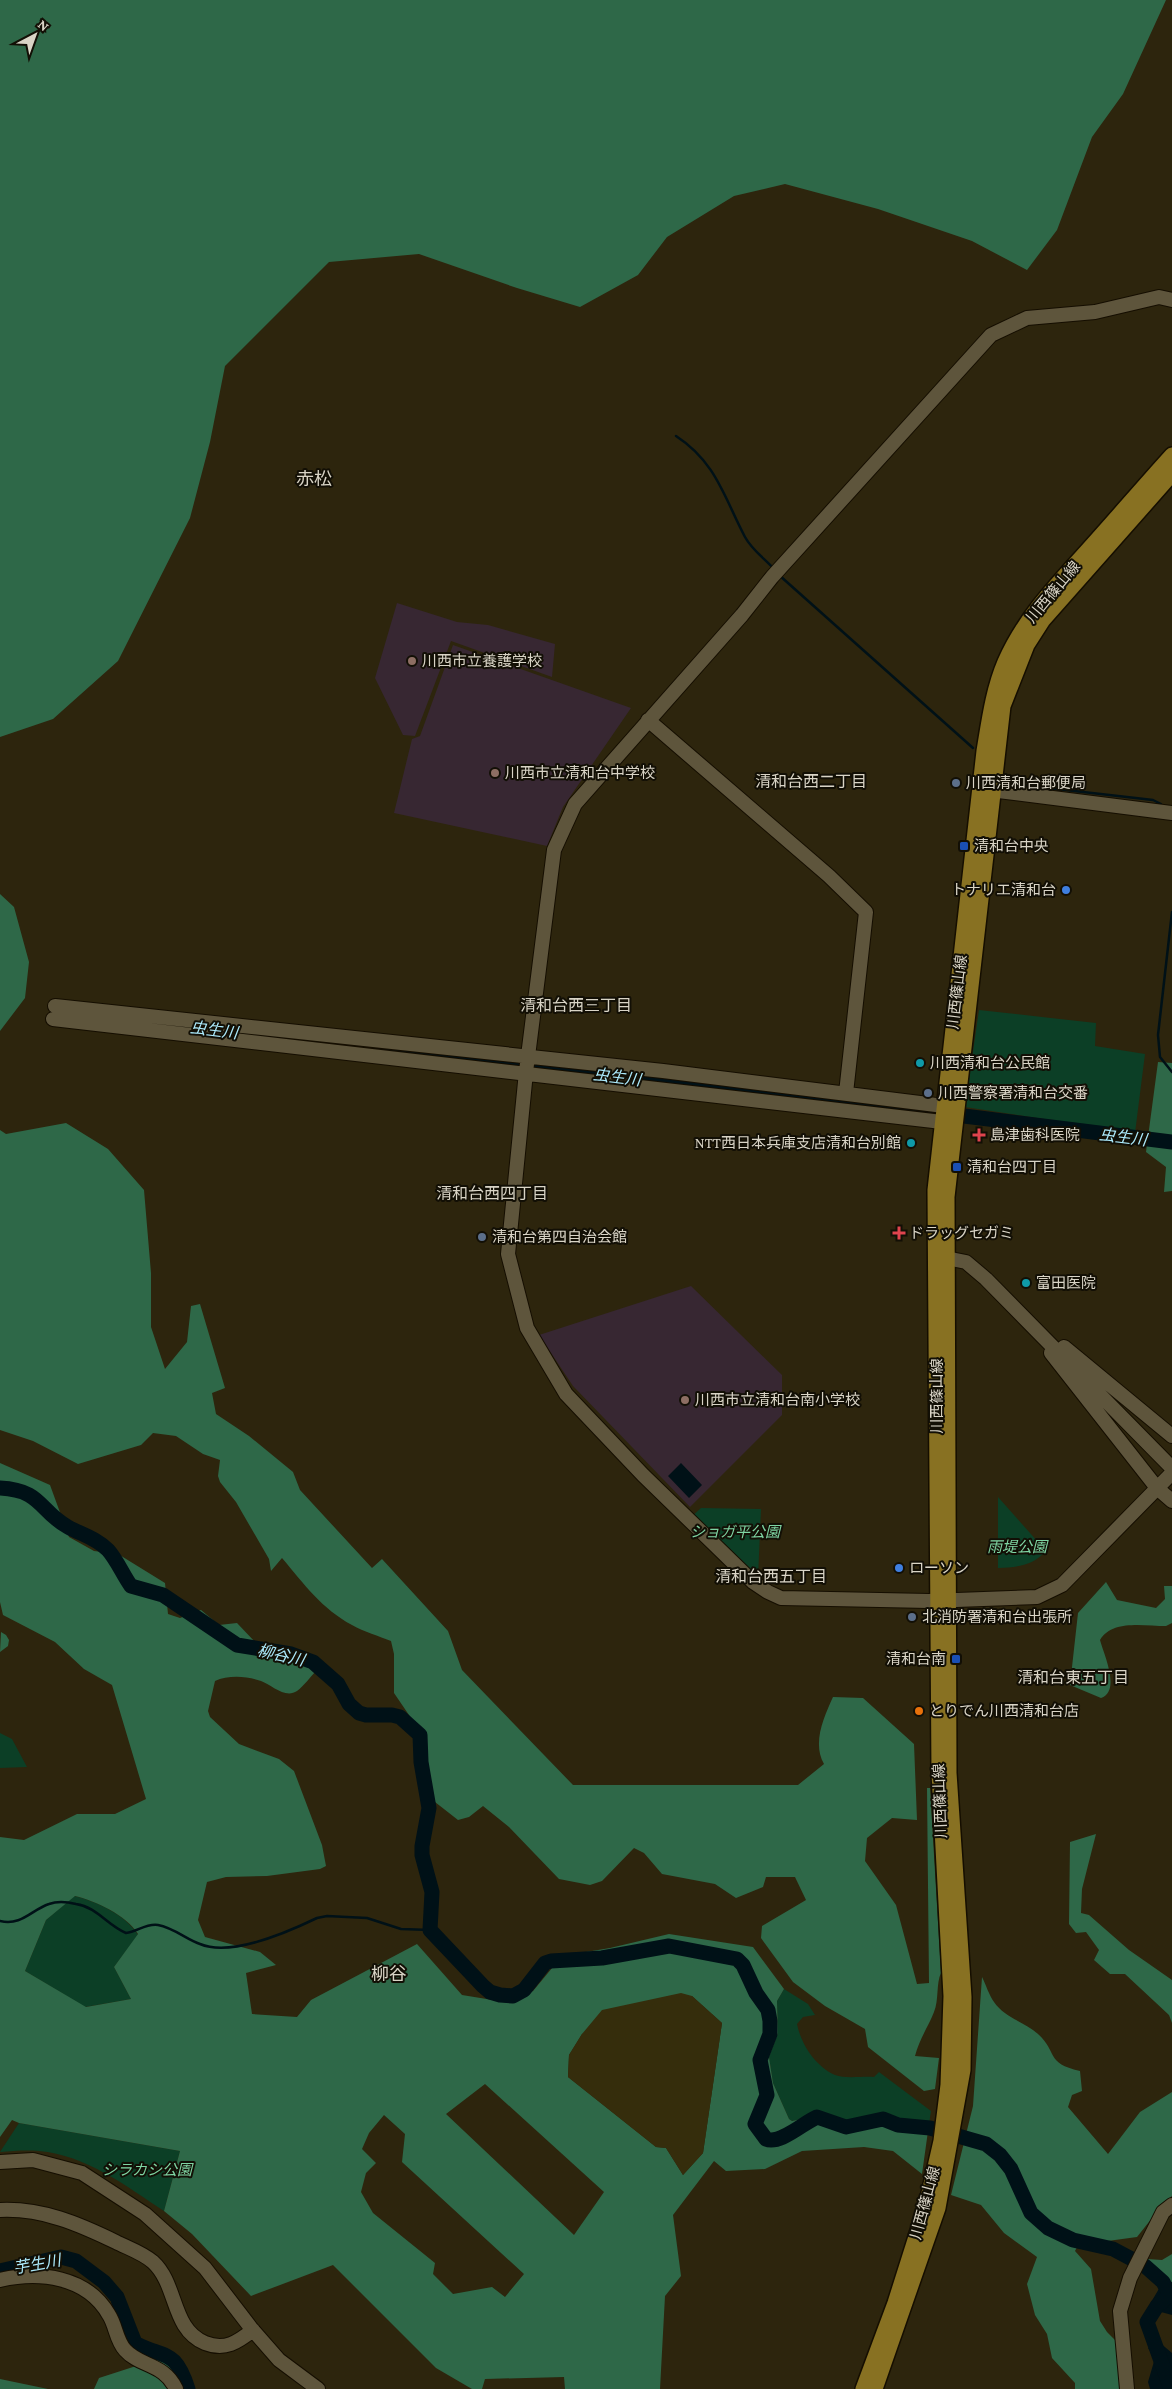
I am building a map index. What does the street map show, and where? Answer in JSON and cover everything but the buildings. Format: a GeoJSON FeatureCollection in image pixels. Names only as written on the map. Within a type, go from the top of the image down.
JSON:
{"type":"FeatureCollection","features":[{"type":"Feature","properties":{"kind":"main road","name":"川西篠山線"},"geometry":{"type":"LineString","coordinates":[[987,789],[984,751],[993,698],[1004,664],[1018,636],[1032,614],[1172,455]]}},
{"type":"Feature","properties":{"kind":"main road","name":"川西篠山線"},"geometry":{"type":"LineString","coordinates":[[875,2389],[933,2205],[964,2070],[958,1996],[943,1601],[942,1257],[935,1190],[948,1124],[987,789],[1003,706],[1027,645],[1063,596],[1172,474]]}},
{"type":"Feature","properties":{"kind":"main road","name":"川西篠山線"},"geometry":{"type":"LineString","coordinates":[[863,2389],[933,2205]]}},
{"type":"Feature","properties":{"kind":"street"},"geometry":{"type":"LineString","coordinates":[[1172,300],[1159,297],[1095,312],[1027,318],[990,335],[772,577],[742,615],[575,804],[554,850],[525,1075],[508,1254],[527,1328],[566,1394],[688,1520],[753,1582],[781,1598],[943,1601],[1037,1597],[1062,1585],[1172,1473]]}},
{"type":"Feature","properties":{"kind":"street"},"geometry":{"type":"LineString","coordinates":[[648,720],[835,882],[866,912],[846,1093]]}},
{"type":"Feature","properties":{"kind":"street"},"geometry":{"type":"LineString","coordinates":[[987,789],[1172,813]]}},
{"type":"Feature","properties":{"kind":"street"},"geometry":{"type":"LineString","coordinates":[[948,1124],[525,1075],[54,1012],[528,1056],[950,1106]]}},
{"type":"Feature","properties":{"kind":"street"},"geometry":{"type":"LineString","coordinates":[[942,1257],[966,1262],[1027,1320],[1172,1468]]}},
{"type":"Feature","properties":{"kind":"street"},"geometry":{"type":"LineString","coordinates":[[1027,1320],[1090,1367],[1172,1436]]}},
{"type":"Feature","properties":{"kind":"street"},"geometry":{"type":"LineString","coordinates":[[1027,1320],[1071,1381],[1157,1488],[1172,1500]]}},
{"type":"Feature","properties":{"kind":"street"},"geometry":{"type":"LineString","coordinates":[[0,2162],[33,2160],[82,2173],[145,2214],[205,2268],[279,2360],[318,2389]]}},
{"type":"Feature","properties":{"kind":"street"},"geometry":{"type":"LineString","coordinates":[[1127,2389],[1120,2312],[1130,2278],[1137,2263],[1163,2212],[1172,2205]]}},
{"type":"Feature","properties":{"kind":"street"},"geometry":{"type":"LineString","coordinates":[[0,2210],[19,2209],[45,2213],[72,2222],[130,2248],[152,2261],[162,2272],[182,2324],[192,2338],[211,2345],[234,2345],[253,2330]]}},
{"type":"Feature","properties":{"kind":"street"},"geometry":{"type":"LineString","coordinates":[[0,2280],[29,2275],[58,2278],[76,2284],[102,2305],[110,2316],[124,2350],[131,2356],[155,2366],[166,2375],[176,2389]]}},
{"type":"Feature","properties":{"kind":"shaded area","name":"川西市立養護学校"},"geometry":{"type":"Polygon","coordinates":[[[397,603],[457,622],[488,625],[555,644],[552,677],[451,641],[415,736],[403,735],[375,678],[397,603]]]}},
{"type":"Feature","properties":{"kind":"shaded area","name":"川西市立清和台中学校"},"geometry":{"type":"Polygon","coordinates":[[[453,645],[631,708],[563,807],[547,846],[394,813],[412,739],[420,736],[453,645]]]}},
{"type":"Feature","properties":{"kind":"shaded area","name":"川西市立清和台南小学校"},"geometry":{"type":"Polygon","coordinates":[[[691,1286],[782,1375],[782,1415],[690,1507],[573,1386],[539,1335],[691,1286]]]}},
{"type":"Feature","properties":{"kind":"shaded area"},"geometry":{"type":"Polygon","coordinates":[[[681,1463],[702,1485],[689,1498],[668,1476],[681,1463]]]}},
{"type":"Feature","properties":{"kind":"shaded area"},"geometry":{"type":"Polygon","coordinates":[[[1172,2282],[1172,2315],[1161,2312],[1150,2304],[1160,2287],[1172,2282]]]}},
{"type":"Feature","properties":{"kind":"shaded area"},"geometry":{"type":"Polygon","coordinates":[[[1159,2342],[1172,2353],[1172,2389],[1150,2389],[1148,2382],[1155,2358],[1148,2348],[1159,2342]]]}},
{"type":"Feature","properties":{"kind":"green space"},"geometry":{"type":"Polygon","coordinates":[[[0,0],[1166,0],[1123,94],[1092,137],[1057,230],[1027,270],[972,241],[878,209],[785,184],[734,196],[667,237],[638,275],[580,307],[517,288],[419,254],[329,262],[225,366],[210,442],[190,518],[118,661],[53,719],[0,737],[0,0]]]}},
{"type":"Feature","properties":{"kind":"green space"},"geometry":{"type":"Polygon","coordinates":[[[0,894],[14,907],[29,962],[25,998],[0,1031],[0,894]]]}},
{"type":"Feature","properties":{"kind":"green space"},"geometry":{"type":"Polygon","coordinates":[[[979,1010],[1096,1023],[1095,1046],[1145,1054],[1135,1133],[965,1107],[979,1010]]]}},
{"type":"Feature","properties":{"kind":"green space"},"geometry":{"type":"Polygon","coordinates":[[[1158,1062],[1172,1063],[1172,1191],[1164,1192],[1166,1167],[1146,1152],[1158,1062]]]}},
{"type":"Feature","properties":{"kind":"green space"},"geometry":{"type":"Polygon","coordinates":[[[66,1123],[108,1149],[144,1190],[151,1273],[151,1327],[165,1369],[187,1342],[191,1306],[200,1304],[225,1388],[212,1393],[216,1414],[249,1436],[293,1472],[300,1490],[372,1568],[382,1559],[448,1631],[462,1670],[573,1785],[798,1785],[824,1764],[819,1747],[819,1739],[823,1721],[833,1697],[863,1698],[914,1744],[917,1820],[892,1818],[867,1838],[865,1861],[896,1905],[917,1984],[929,1983],[927,1788],[930,1788],[941,1973],[938,1982],[936,2007],[915,2056],[939,2058],[935,2089],[924,2091],[868,2047],[865,2029],[825,2006],[793,1982],[761,1938],[762,1926],[806,1900],[795,1877],[766,1877],[763,1887],[736,1898],[715,1884],[662,1874],[644,1853],[634,1848],[602,1881],[590,1885],[559,1879],[509,1827],[483,1806],[469,1817],[458,1820],[435,1802],[431,1796],[426,1740],[394,1693],[394,1654],[391,1641],[366,1632],[341,1619],[322,1604],[282,1558],[271,1571],[269,1559],[236,1502],[220,1482],[218,1476],[220,1460],[203,1454],[176,1436],[153,1433],[141,1445],[78,1464],[33,1441],[0,1430],[0,1130],[6,1134],[66,1123]]]}},
{"type":"Feature","properties":{"kind":"green space"},"geometry":{"type":"Polygon","coordinates":[[[0,1463],[50,1485],[69,1537],[94,1551],[118,1554],[165,1583],[168,1614],[180,1618],[201,1610],[219,1625],[237,1623],[258,1645],[264,1648],[282,1647],[304,1655],[316,1671],[300,1689],[292,1693],[283,1692],[261,1681],[250,1678],[232,1677],[220,1679],[215,1681],[208,1711],[210,1717],[239,1744],[279,1759],[294,1771],[322,1845],[326,1866],[320,1869],[267,1876],[226,1877],[207,1882],[198,1920],[205,1937],[260,1952],[276,1965],[246,1973],[252,2014],[297,2017],[311,2000],[417,1944],[462,1995],[505,2002],[533,1991],[562,1956],[610,1948],[669,1934],[753,1947],[784,1989],[777,2001],[778,2033],[769,2057],[773,2083],[789,2119],[792,2121],[821,2115],[847,2124],[872,2116],[929,2124],[922,2174],[893,2151],[864,2147],[802,2151],[765,2169],[726,2171],[714,2161],[673,2215],[681,2276],[665,2296],[660,2389],[565,2389],[564,2377],[485,2379],[482,2389],[472,2389],[436,2368],[333,2265],[251,2296],[192,2234],[164,2211],[180,2151],[19,2123],[12,2120],[0,2137],[0,1837],[24,1840],[77,1814],[115,1814],[146,1799],[112,1685],[84,1669],[55,1642],[3,1615],[0,1602],[0,1463]],[[75,1896],[46,1920],[25,1971],[86,2007],[131,1999],[114,1967],[138,1934],[133,1927],[101,1905],[75,1896]],[[692,1996],[582,2034],[569,2055],[568,2077],[656,2147],[666,2148],[683,2175],[703,2153],[722,2023],[692,1996]],[[485,2084],[446,2114],[574,2235],[604,2192],[485,2084]],[[384,2115],[369,2133],[362,2149],[376,2163],[366,2173],[361,2192],[373,2213],[435,2263],[433,2274],[453,2294],[492,2287],[505,2297],[524,2274],[402,2162],[405,2134],[384,2115]]]}},
{"type":"Feature","properties":{"kind":"green space","name":"雨堤公園"},"geometry":{"type":"Polygon","coordinates":[[[998,1497],[1046,1551],[1030,1563],[998,1568],[998,1497]]]}},
{"type":"Feature","properties":{"kind":"green space","name":"ショガ平公園"},"geometry":{"type":"Polygon","coordinates":[[[701,1508],[761,1509],[758,1578],[688,1520],[701,1508]]]}},
{"type":"Feature","properties":{"kind":"green space"},"geometry":{"type":"Polygon","coordinates":[[[1106,1582],[1117,1600],[1156,1608],[1165,1599],[1164,1586],[1172,1586],[1172,1623],[1166,1626],[1121,1626],[1105,1633],[1100,1640],[1111,1681],[1107,1694],[1101,1698],[1070,1685],[1078,1613],[1106,1582]]]}},
{"type":"Feature","properties":{"kind":"green space"},"geometry":{"type":"Polygon","coordinates":[[[1,1632],[9,1640],[8,1646],[0,1652],[1,1632]]]}},
{"type":"Feature","properties":{"kind":"green space"},"geometry":{"type":"Polygon","coordinates":[[[0,1733],[12,1739],[27,1767],[0,1768],[0,1733]]]}},
{"type":"Feature","properties":{"kind":"green space"},"geometry":{"type":"Polygon","coordinates":[[[1096,1834],[1082,1889],[1081,1913],[1089,1915],[1129,1950],[1172,1980],[1172,2023],[1169,2015],[1125,1974],[1110,1974],[1094,1960],[1099,1950],[1086,1932],[1076,1933],[1069,1924],[1070,1842],[1096,1834]]]}},
{"type":"Feature","properties":{"kind":"green space"},"geometry":{"type":"Polygon","coordinates":[[[74,1896],[92,1901],[110,1910],[126,1921],[138,1935],[114,1967],[131,1999],[85,2007],[25,1971],[46,1920],[74,1896]]]}},
{"type":"Feature","properties":{"kind":"green space"},"geometry":{"type":"Polygon","coordinates":[[[982,1977],[994,2002],[1004,2012],[1038,2034],[1057,2061],[1069,2068],[1080,2071],[1082,2091],[1072,2095],[1068,2107],[1108,2154],[1140,2112],[1172,2092],[1172,2196],[1164,2203],[1137,2237],[1078,2245],[1075,2251],[1091,2269],[1100,2321],[1107,2332],[1118,2343],[1124,2389],[1075,2389],[1075,2383],[1052,2358],[1047,2334],[1035,2315],[1027,2284],[1037,2257],[1004,2233],[981,2205],[951,2195],[973,2106],[982,1977]]]}},
{"type":"Feature","properties":{"kind":"green space"},"geometry":{"type":"Polygon","coordinates":[[[784,1989],[808,2004],[815,2015],[803,2017],[797,2024],[810,2054],[821,2066],[835,2075],[844,2077],[874,2077],[879,2072],[931,2111],[929,2124],[872,2116],[847,2124],[821,2115],[792,2121],[789,2119],[773,2083],[769,2057],[778,2033],[777,2001],[784,1989]]]}},
{"type":"Feature","properties":{"kind":"green space","name":"シラカシ公園"},"geometry":{"type":"Polygon","coordinates":[[[19,2123],[180,2151],[164,2211],[105,2173],[73,2159],[39,2151],[0,2152],[19,2123]]]}},
{"type":"Feature","properties":{"kind":"green space"},"geometry":{"type":"Polygon","coordinates":[[[1172,2254],[1172,2282],[1160,2287],[1144,2272],[1144,2261],[1147,2259],[1162,2260],[1172,2254]]]}},
{"type":"Feature","properties":{"kind":"green space"},"geometry":{"type":"Polygon","coordinates":[[[167,2356],[183,2389],[94,2389],[99,2378],[167,2356]]]}},
{"type":"Feature","properties":{"kind":"green space"},"geometry":{"type":"Polygon","coordinates":[[[0,2379],[48,2389],[0,2389],[0,2379]]]}},
{"type":"Feature","properties":{"kind":"sand"},"geometry":{"type":"Polygon","coordinates":[[[681,1993],[692,1996],[722,2023],[703,2153],[683,2175],[666,2148],[656,2147],[568,2077],[569,2055],[582,2034],[602,2010],[681,1993]]]}},
{"type":"Feature","properties":{"kind":"waterway"},"geometry":{"type":"LineString","coordinates":[[676,436],[690,446],[710,469],[718,481],[748,542],[774,569]]}},
{"type":"Feature","properties":{"kind":"waterway"},"geometry":{"type":"LineString","coordinates":[[779,575],[973,748]]}},
{"type":"Feature","properties":{"kind":"waterway"},"geometry":{"type":"LineString","coordinates":[[1005,776],[1022,785],[1153,800],[1161,804]]}},
{"type":"Feature","properties":{"kind":"waterway"},"geometry":{"type":"LineString","coordinates":[[1172,912],[1158,1035],[1160,1057],[1172,1072]]}},
{"type":"Feature","properties":{"kind":"waterway","name":"虫生川"},"geometry":{"type":"LineString","coordinates":[[197,1028],[964,1116],[1172,1142]]}},
{"type":"Feature","properties":{"kind":"waterway","name":"柳谷川"},"geometry":{"type":"LineString","coordinates":[[0,1488],[14,1490],[32,1497],[58,1521],[103,1546],[114,1558],[131,1586],[163,1595],[237,1645],[291,1654],[313,1662],[338,1684],[349,1704],[359,1713],[400,1717],[420,1735],[421,1762],[429,1808],[422,1855],[432,1892],[430,1930],[490,1992],[513,1996],[524,1990],[545,1963],[551,1961],[602,1958],[669,1946],[737,1959],[743,1965],[756,1993],[768,2010],[770,2021],[770,2034],[760,2060],[767,2095],[755,2124],[766,2139],[772,2140],[785,2136],[817,2117],[846,2127],[883,2119],[898,2125],[930,2128],[986,2144],[1000,2155],[1011,2169],[1031,2213],[1048,2228],[1073,2240],[1113,2249],[1145,2266],[1163,2282],[1170,2295]]}},
{"type":"Feature","properties":{"kind":"waterway"},"geometry":{"type":"LineString","coordinates":[[0,1921],[8,1922],[20,1919],[52,1903],[70,1903],[90,1909],[126,1933],[149,1925],[158,1925],[200,1944],[213,1947],[243,1945],[259,1941],[291,1930],[317,1918],[327,1916],[367,1918],[401,1929],[430,1930]]}},
{"type":"Feature","properties":{"kind":"waterway","name":"芋生川"},"geometry":{"type":"LineString","coordinates":[[0,2271],[61,2257],[76,2261],[104,2282],[117,2297],[135,2343],[173,2361],[183,2376],[188,2389]]}},
{"type":"Feature","properties":{"kind":"waterway"},"geometry":{"type":"LineString","coordinates":[[1171,2294],[1157,2306],[1147,2322],[1171,2389]]}},
{"type":"Feature","properties":{"kind":"place","name":"川西市立養護学校"},"geometry":{"type":"Point","coordinates":[412,661]}},
{"type":"Feature","properties":{"kind":"place","name":"川西市立清和台中学校"},"geometry":{"type":"Point","coordinates":[495,773]}},
{"type":"Feature","properties":{"kind":"place","name":"川西清和台郵便局"},"geometry":{"type":"Point","coordinates":[956,783]}},
{"type":"Feature","properties":{"kind":"place","name":"清和台中央"},"geometry":{"type":"Point","coordinates":[964,846]}},
{"type":"Feature","properties":{"kind":"place","name":"トナリエ清和台"},"geometry":{"type":"Point","coordinates":[1066,890]}},
{"type":"Feature","properties":{"kind":"place","name":"川西清和台公民館"},"geometry":{"type":"Point","coordinates":[920,1063]}},
{"type":"Feature","properties":{"kind":"place","name":"川西警察署清和台交番"},"geometry":{"type":"Point","coordinates":[928,1093]}},
{"type":"Feature","properties":{"kind":"place","name":"島津歯科医院"},"geometry":{"type":"Point","coordinates":[979,1135]}},
{"type":"Feature","properties":{"kind":"place","name":"NTT西日本兵庫支店清和台別館"},"geometry":{"type":"Point","coordinates":[911,1143]}},
{"type":"Feature","properties":{"kind":"place","name":"清和台四丁目"},"geometry":{"type":"Point","coordinates":[957,1167]}},
{"type":"Feature","properties":{"kind":"place","name":"ドラッグセガミ"},"geometry":{"type":"Point","coordinates":[899,1233]}},
{"type":"Feature","properties":{"kind":"place","name":"清和台第四自治会館"},"geometry":{"type":"Point","coordinates":[482,1237]}},
{"type":"Feature","properties":{"kind":"place","name":"富田医院"},"geometry":{"type":"Point","coordinates":[1026,1283]}},
{"type":"Feature","properties":{"kind":"place","name":"川西市立清和台南小学校"},"geometry":{"type":"Point","coordinates":[685,1400]}},
{"type":"Feature","properties":{"kind":"place","name":"ローソン"},"geometry":{"type":"Point","coordinates":[899,1568]}},
{"type":"Feature","properties":{"kind":"place","name":"北消防署清和台出張所"},"geometry":{"type":"Point","coordinates":[912,1617]}},
{"type":"Feature","properties":{"kind":"place","name":"清和台南"},"geometry":{"type":"Point","coordinates":[956,1659]}},
{"type":"Feature","properties":{"kind":"place","name":"とりでん川西清和台店"},"geometry":{"type":"Point","coordinates":[919,1711]}},
{"type":"Feature","properties":{"kind":"district","name":"赤松"},"geometry":{"type":"Point","coordinates":[314,479]}},
{"type":"Feature","properties":{"kind":"district","name":"清和台西二丁目"},"geometry":{"type":"Point","coordinates":[811,781]}},
{"type":"Feature","properties":{"kind":"district","name":"清和台西三丁目"},"geometry":{"type":"Point","coordinates":[576,1005]}},
{"type":"Feature","properties":{"kind":"district","name":"清和台西四丁目"},"geometry":{"type":"Point","coordinates":[492,1193]}},
{"type":"Feature","properties":{"kind":"district","name":"清和台西五丁目"},"geometry":{"type":"Point","coordinates":[771,1576]}},
{"type":"Feature","properties":{"kind":"district","name":"清和台東五丁目"},"geometry":{"type":"Point","coordinates":[1073,1677]}},
{"type":"Feature","properties":{"kind":"district","name":"柳谷"},"geometry":{"type":"Point","coordinates":[389,1974]}}]}
